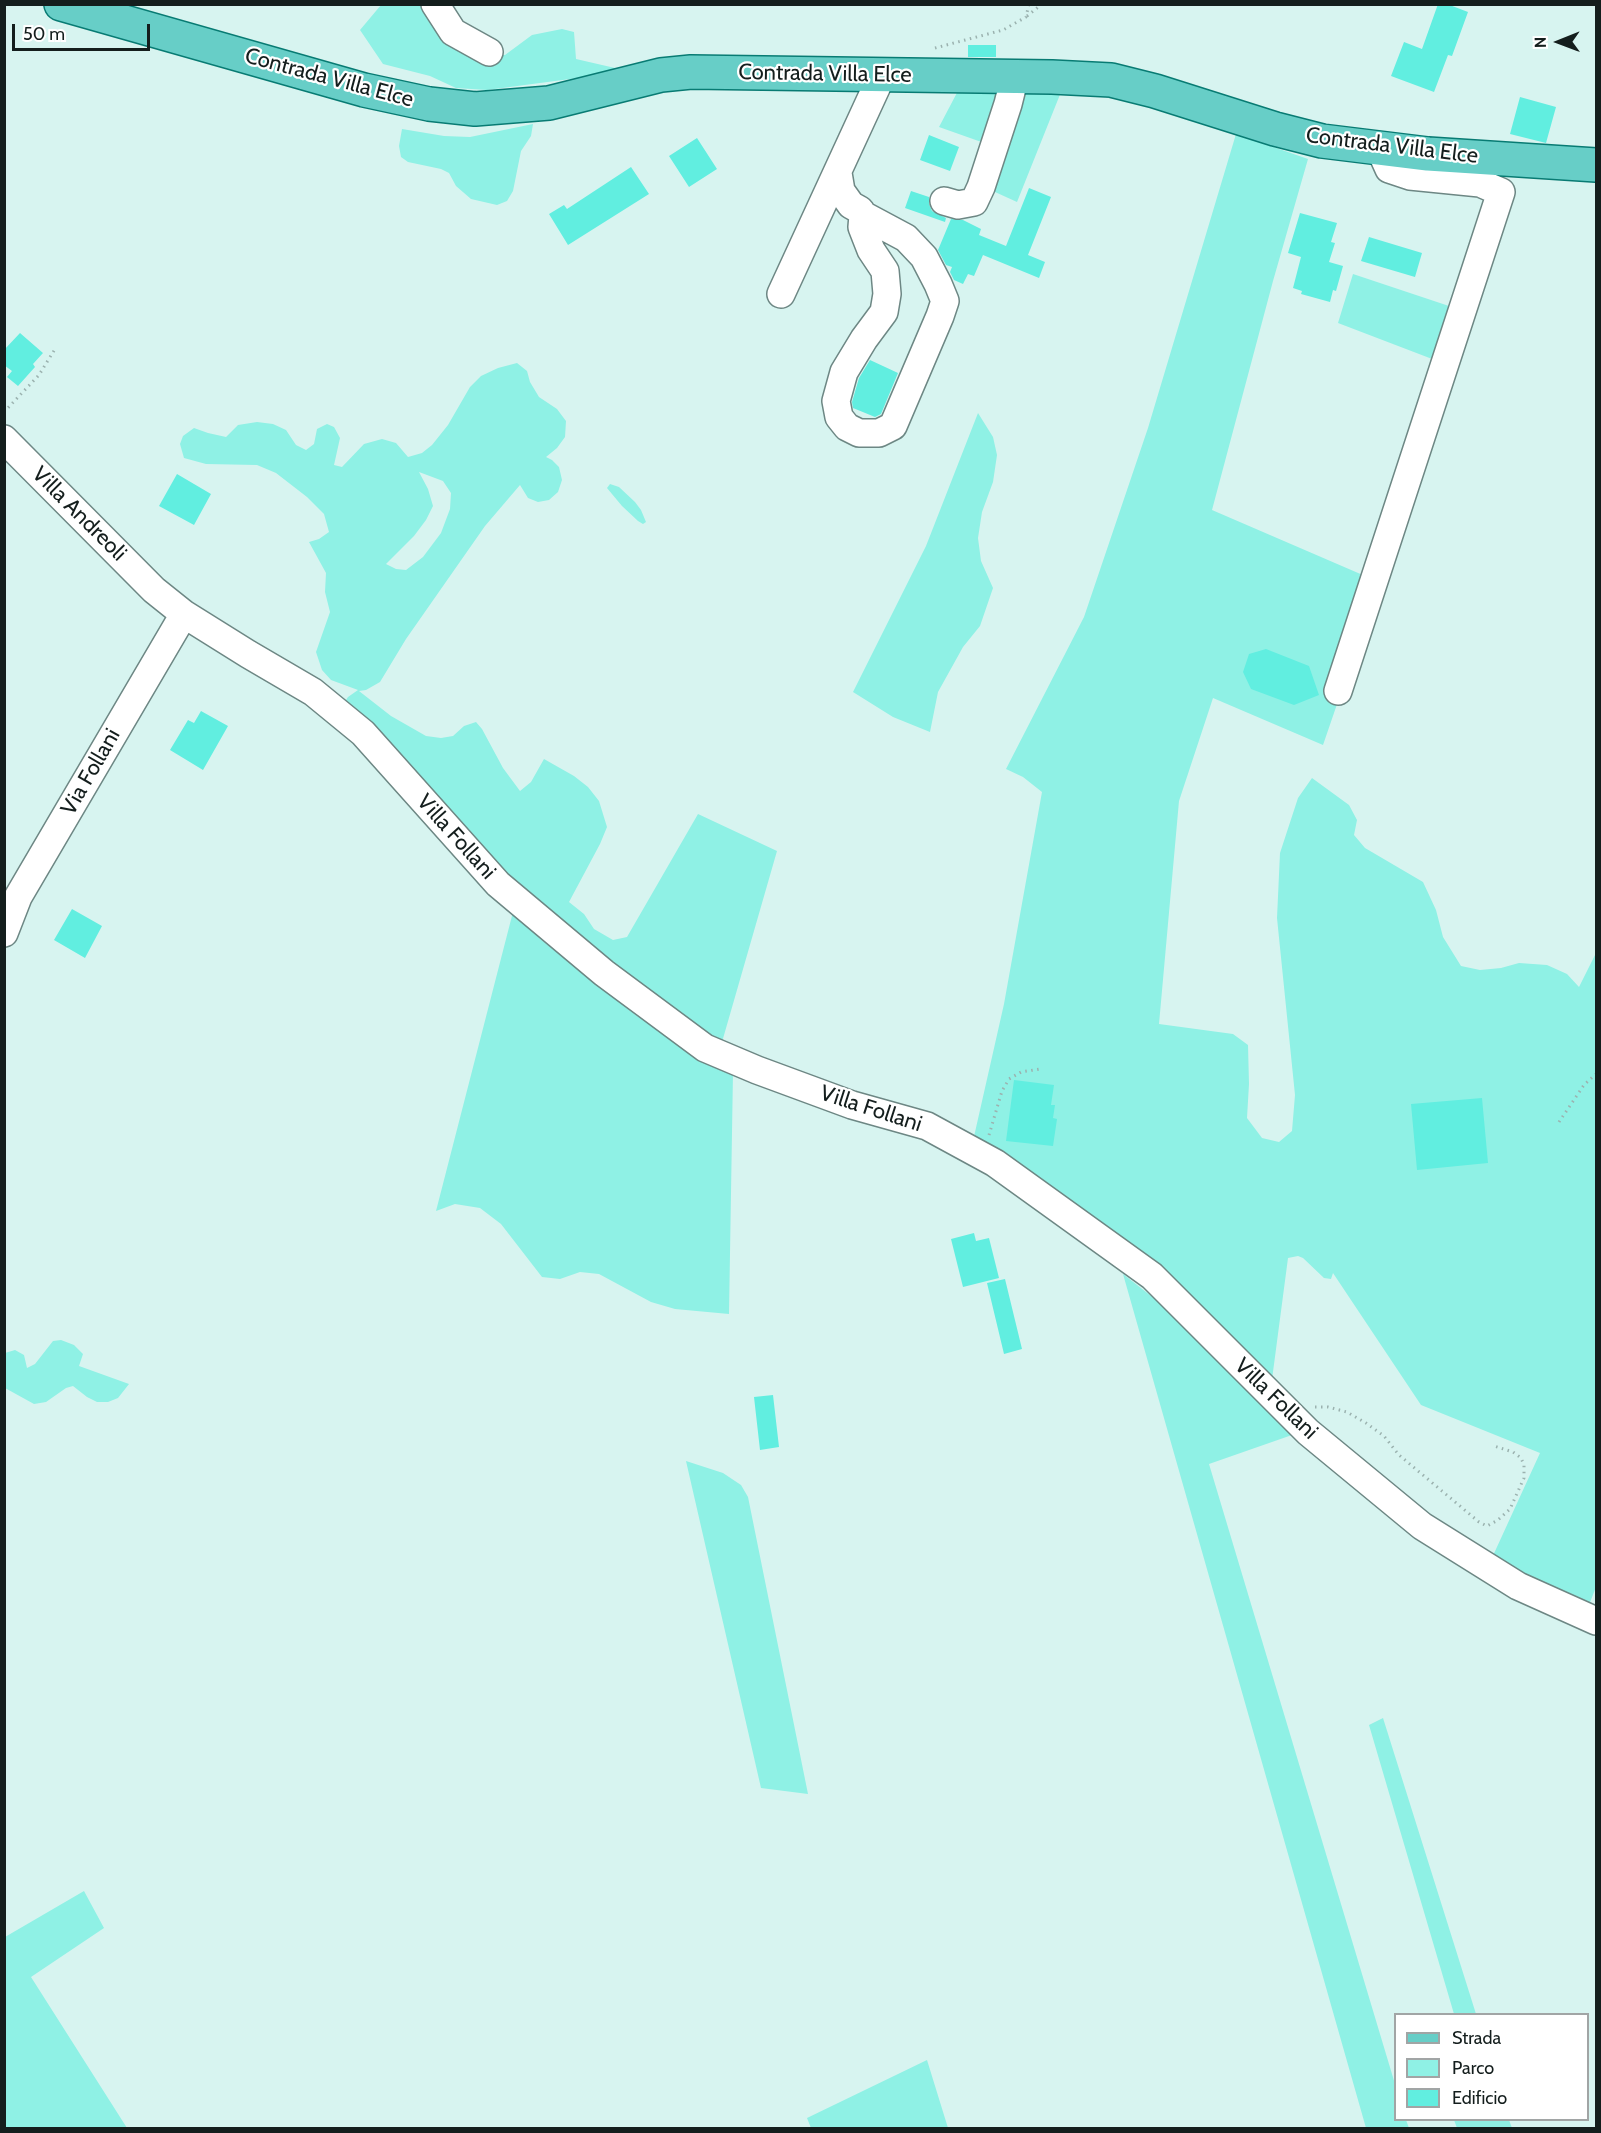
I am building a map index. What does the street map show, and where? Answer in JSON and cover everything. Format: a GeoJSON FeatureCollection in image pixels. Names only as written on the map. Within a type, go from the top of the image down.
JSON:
{"type":"FeatureCollection","features":[{"type":"Feature","properties":{"kind":"main road","name":"Contrada Villa Elce"},"geometry":{"type":"LineString","coordinates":[[62,4],[364,90],[429,104],[475,109],[549,103],[671,74],[691,72],[1015,76],[1111,80],[1317,140],[1380,149],[1596,165]]}},
{"type":"Feature","properties":{"kind":"street"},"geometry":{"type":"LineString","coordinates":[[435,4],[453,32],[489,52]]}},
{"type":"Feature","properties":{"kind":"street"},"geometry":{"type":"LineString","coordinates":[[781,294],[882,75]]}},
{"type":"Feature","properties":{"kind":"street"},"geometry":{"type":"LineString","coordinates":[[944,201],[957,205],[974,202],[981,187],[1015,76]]}},
{"type":"Feature","properties":{"kind":"street"},"geometry":{"type":"LineString","coordinates":[[1338,691],[1501,192],[1480,183],[1410,176],[1389,169],[1380,149]]}},
{"type":"Feature","properties":{"kind":"street"},"geometry":{"type":"LineString","coordinates":[[838,173],[841,191],[851,205],[860,210],[863,215],[906,238],[924,257],[945,301],[893,426],[879,433],[859,434],[847,427],[839,417],[836,401],[844,372],[884,312],[887,294],[885,271],[871,250],[862,227],[863,215]]}},
{"type":"Feature","properties":{"kind":"street","name":"Villa Andreoli"},"geometry":{"type":"LineString","coordinates":[[4,439],[154,590]]}},
{"type":"Feature","properties":{"kind":"street","name":"Villa Follani"},"geometry":{"type":"LineString","coordinates":[[154,590],[184,614],[313,692],[363,733],[498,884],[604,973],[705,1048],[756,1070],[852,1105],[927,1126],[995,1163],[1152,1276],[1308,1432],[1422,1526],[1518,1586],[1596,1621]]}},
{"type":"Feature","properties":{"kind":"street","name":"Via Follani"},"geometry":{"type":"LineString","coordinates":[[4,933],[18,897],[184,614]]}},
{"type":"Feature","properties":{"kind":"path"},"geometry":{"type":"LineString","coordinates":[[1026,17],[1029,4]]}},
{"type":"Feature","properties":{"kind":"path"},"geometry":{"type":"LineString","coordinates":[[930,50],[1003,30],[1026,17],[1042,4]]}},
{"type":"Feature","properties":{"kind":"path"},"geometry":{"type":"LineString","coordinates":[[4,412],[39,375],[55,350]]}},
{"type":"Feature","properties":{"kind":"path"},"geometry":{"type":"LineString","coordinates":[[984,1157],[1002,1091],[1015,1075],[1040,1068]]}},
{"type":"Feature","properties":{"kind":"path"},"geometry":{"type":"LineString","coordinates":[[1559,1122],[1584,1085],[1596,1074]]}},
{"type":"Feature","properties":{"kind":"path"},"geometry":{"type":"LineString","coordinates":[[1291,1415],[1308,1407],[1328,1407],[1347,1412],[1384,1436],[1399,1455],[1479,1522],[1487,1526],[1510,1509],[1524,1478],[1524,1465],[1521,1458],[1513,1452],[1494,1446]]}},
{"type":"Feature","properties":{"kind":"green space"},"geometry":{"type":"Polygon","coordinates":[[[381,5],[427,5],[490,55],[505,55],[532,35],[562,29],[574,32],[576,59],[615,68],[608,74],[487,90],[456,88],[430,76],[383,64],[360,30],[381,5]]]}},
{"type":"Feature","properties":{"kind":"green space"},"geometry":{"type":"Polygon","coordinates":[[[1020,85],[1063,87],[1017,202],[984,187],[1020,85]]]}},
{"type":"Feature","properties":{"kind":"green space"},"geometry":{"type":"Polygon","coordinates":[[[960,87],[1001,91],[987,144],[939,127],[960,87]]]}},
{"type":"Feature","properties":{"kind":"green space"},"geometry":{"type":"Polygon","coordinates":[[[533,124],[531,136],[521,151],[513,191],[507,201],[497,205],[471,199],[456,186],[449,173],[441,169],[408,162],[401,157],[399,146],[402,129],[444,136],[470,137],[533,124]]]}},
{"type":"Feature","properties":{"kind":"green space"},"geometry":{"type":"Polygon","coordinates":[[[1236,134],[1308,159],[1212,510],[1379,582],[1323,745],[1213,698],[1179,801],[1159,1024],[1233,1034],[1248,1045],[1247,1118],[1262,1138],[1279,1142],[1292,1131],[1295,1095],[1277,918],[1280,853],[1298,798],[1312,778],[1349,805],[1357,820],[1354,835],[1365,848],[1423,882],[1436,910],[1443,937],[1461,966],[1480,970],[1519,963],[1547,965],[1567,974],[1579,987],[1596,953],[1596,1587],[1587,1610],[1491,1560],[1540,1453],[1421,1405],[1333,1273],[1331,1279],[1324,1278],[1303,1258],[1298,1256],[1288,1258],[1271,1387],[973,1141],[1004,1004],[1042,792],[1023,777],[1006,769],[1084,617],[1148,428],[1236,134]]]}},
{"type":"Feature","properties":{"kind":"green space"},"geometry":{"type":"Polygon","coordinates":[[[1353,274],[1458,309],[1440,362],[1338,323],[1353,274]]]}},
{"type":"Feature","properties":{"kind":"green space"},"geometry":{"type":"Polygon","coordinates":[[[517,363],[527,371],[530,382],[539,397],[557,409],[566,421],[565,437],[546,457],[559,467],[562,480],[558,492],[549,500],[538,502],[528,498],[520,485],[485,526],[406,639],[380,682],[366,690],[359,691],[391,716],[426,736],[441,738],[453,736],[464,726],[476,722],[503,768],[520,791],[531,782],[544,759],[588,787],[599,801],[607,827],[569,902],[584,914],[594,929],[613,940],[627,937],[698,814],[777,851],[720,1049],[530,901],[342,706],[348,697],[358,690],[331,680],[322,670],[316,652],[330,612],[325,592],[326,573],[309,542],[329,532],[324,514],[307,497],[276,473],[257,465],[206,464],[184,458],[180,444],[183,436],[194,428],[226,437],[238,425],[257,422],[273,424],[286,430],[296,445],[306,450],[314,444],[317,429],[327,424],[334,427],[340,438],[334,465],[342,467],[364,444],[382,439],[396,443],[408,457],[422,453],[432,445],[448,425],[470,387],[481,376],[517,363]],[[419,472],[428,489],[433,506],[414,536],[386,564],[396,569],[406,570],[423,557],[441,533],[450,509],[451,493],[443,481],[419,472]]]}},
{"type":"Feature","properties":{"kind":"green space"},"geometry":{"type":"Polygon","coordinates":[[[978,413],[993,437],[997,455],[993,482],[982,512],[978,538],[981,561],[993,588],[980,626],[963,647],[938,692],[930,732],[893,717],[853,692],[926,546],[978,413]]]}},
{"type":"Feature","properties":{"kind":"green space"},"geometry":{"type":"Polygon","coordinates":[[[610,484],[619,487],[635,502],[646,522],[643,524],[638,521],[622,506],[607,488],[610,484]]]}},
{"type":"Feature","properties":{"kind":"green space"},"geometry":{"type":"Polygon","coordinates":[[[514,908],[539,938],[637,1016],[693,1053],[733,1072],[729,1314],[675,1309],[651,1302],[599,1274],[580,1272],[560,1279],[542,1277],[501,1224],[480,1208],[455,1204],[436,1211],[514,908]]]}},
{"type":"Feature","properties":{"kind":"green space"},"geometry":{"type":"Polygon","coordinates":[[[1123,1274],[1155,1299],[1292,1435],[1209,1464],[1394,2081],[1394,2121],[1406,2121],[1409,2128],[1366,2128],[1123,1274]]]}},
{"type":"Feature","properties":{"kind":"green space"},"geometry":{"type":"Polygon","coordinates":[[[61,1340],[74,1345],[83,1354],[79,1366],[129,1384],[118,1398],[108,1402],[97,1402],[73,1386],[66,1388],[46,1402],[34,1404],[5,1388],[5,1353],[15,1350],[24,1355],[27,1368],[35,1364],[53,1341],[61,1340]]]}},
{"type":"Feature","properties":{"kind":"green space"},"geometry":{"type":"Polygon","coordinates":[[[686,1461],[723,1473],[741,1485],[748,1497],[808,1794],[761,1788],[686,1461]]]}},
{"type":"Feature","properties":{"kind":"green space"},"geometry":{"type":"Polygon","coordinates":[[[1383,1718],[1476,2013],[1454,2013],[1369,1725],[1383,1718]]]}},
{"type":"Feature","properties":{"kind":"green space"},"geometry":{"type":"Polygon","coordinates":[[[84,1891],[104,1928],[31,1977],[127,2128],[5,2128],[5,1937],[84,1891]]]}},
{"type":"Feature","properties":{"kind":"green space"},"geometry":{"type":"Polygon","coordinates":[[[927,2060],[948,2128],[811,2128],[807,2118],[927,2060]]]}},
{"type":"Feature","properties":{"kind":"green space"},"geometry":{"type":"Polygon","coordinates":[[[1454,2121],[1509,2121],[1512,2128],[1457,2128],[1454,2121]]]}},
{"type":"Feature","properties":{"kind":"building"},"geometry":{"type":"Polygon","coordinates":[[[1438,4],[1447,4],[1468,12],[1452,56],[1448,55],[1434,92],[1391,76],[1404,42],[1422,49],[1438,4]]]}},
{"type":"Feature","properties":{"kind":"building"},"geometry":{"type":"Polygon","coordinates":[[[968,45],[996,45],[996,57],[968,57],[968,45]]]}},
{"type":"Feature","properties":{"kind":"building"},"geometry":{"type":"Polygon","coordinates":[[[1520,97],[1556,107],[1546,143],[1510,134],[1520,97]]]}},
{"type":"Feature","properties":{"kind":"building"},"geometry":{"type":"Polygon","coordinates":[[[929,135],[959,147],[950,171],[920,160],[929,135]]]}},
{"type":"Feature","properties":{"kind":"building"},"geometry":{"type":"Polygon","coordinates":[[[697,138],[717,169],[689,187],[669,156],[697,138]]]}},
{"type":"Feature","properties":{"kind":"building"},"geometry":{"type":"Polygon","coordinates":[[[631,167],[649,194],[568,245],[549,214],[564,205],[567,209],[631,167]]]}},
{"type":"Feature","properties":{"kind":"building"},"geometry":{"type":"Polygon","coordinates":[[[1029,188],[1051,197],[1028,255],[1045,262],[1039,278],[983,255],[974,276],[968,274],[963,284],[954,280],[950,272],[952,267],[946,265],[938,250],[951,219],[963,220],[981,229],[979,235],[1006,246],[1029,188]]]}},
{"type":"Feature","properties":{"kind":"building"},"geometry":{"type":"Polygon","coordinates":[[[911,191],[929,197],[932,211],[946,218],[945,222],[905,208],[911,191]]]}},
{"type":"Feature","properties":{"kind":"building"},"geometry":{"type":"Polygon","coordinates":[[[1300,213],[1337,223],[1331,242],[1335,243],[1329,262],[1343,266],[1336,291],[1333,290],[1330,302],[1301,294],[1302,291],[1293,288],[1301,257],[1288,253],[1300,213]]]}},
{"type":"Feature","properties":{"kind":"building"},"geometry":{"type":"Polygon","coordinates":[[[1369,237],[1422,253],[1415,277],[1361,261],[1369,237]]]}},
{"type":"Feature","properties":{"kind":"building"},"geometry":{"type":"Polygon","coordinates":[[[20,333],[43,353],[33,364],[35,367],[18,386],[7,377],[12,371],[4,365],[4,350],[20,333]]]}},
{"type":"Feature","properties":{"kind":"building"},"geometry":{"type":"Polygon","coordinates":[[[870,360],[898,373],[881,414],[875,417],[853,408],[852,402],[859,378],[870,360]]]}},
{"type":"Feature","properties":{"kind":"building"},"geometry":{"type":"Polygon","coordinates":[[[177,474],[211,494],[194,525],[159,506],[177,474]]]}},
{"type":"Feature","properties":{"kind":"building"},"geometry":{"type":"Polygon","coordinates":[[[1266,649],[1309,666],[1319,695],[1294,705],[1251,689],[1243,672],[1249,654],[1266,649]]]}},
{"type":"Feature","properties":{"kind":"building"},"geometry":{"type":"Polygon","coordinates":[[[201,711],[228,726],[203,770],[170,750],[188,720],[194,723],[201,711]]]}},
{"type":"Feature","properties":{"kind":"building"},"geometry":{"type":"Polygon","coordinates":[[[72,909],[102,926],[85,958],[54,940],[72,909]]]}},
{"type":"Feature","properties":{"kind":"building"},"geometry":{"type":"Polygon","coordinates":[[[1014,1080],[1054,1085],[1051,1105],[1055,1105],[1053,1118],[1057,1119],[1053,1146],[1006,1141],[1014,1080]]]}},
{"type":"Feature","properties":{"kind":"building"},"geometry":{"type":"Polygon","coordinates":[[[1482,1098],[1488,1163],[1417,1170],[1411,1104],[1482,1098]]]}},
{"type":"Feature","properties":{"kind":"building"},"geometry":{"type":"Polygon","coordinates":[[[974,1233],[976,1241],[989,1238],[999,1278],[963,1287],[951,1239],[974,1233]]]}},
{"type":"Feature","properties":{"kind":"building"},"geometry":{"type":"Polygon","coordinates":[[[1005,1279],[1022,1349],[1004,1354],[987,1283],[1005,1279]]]}},
{"type":"Feature","properties":{"kind":"building"},"geometry":{"type":"Polygon","coordinates":[[[773,1395],[779,1447],[760,1450],[754,1397],[773,1395]]]}}]}
